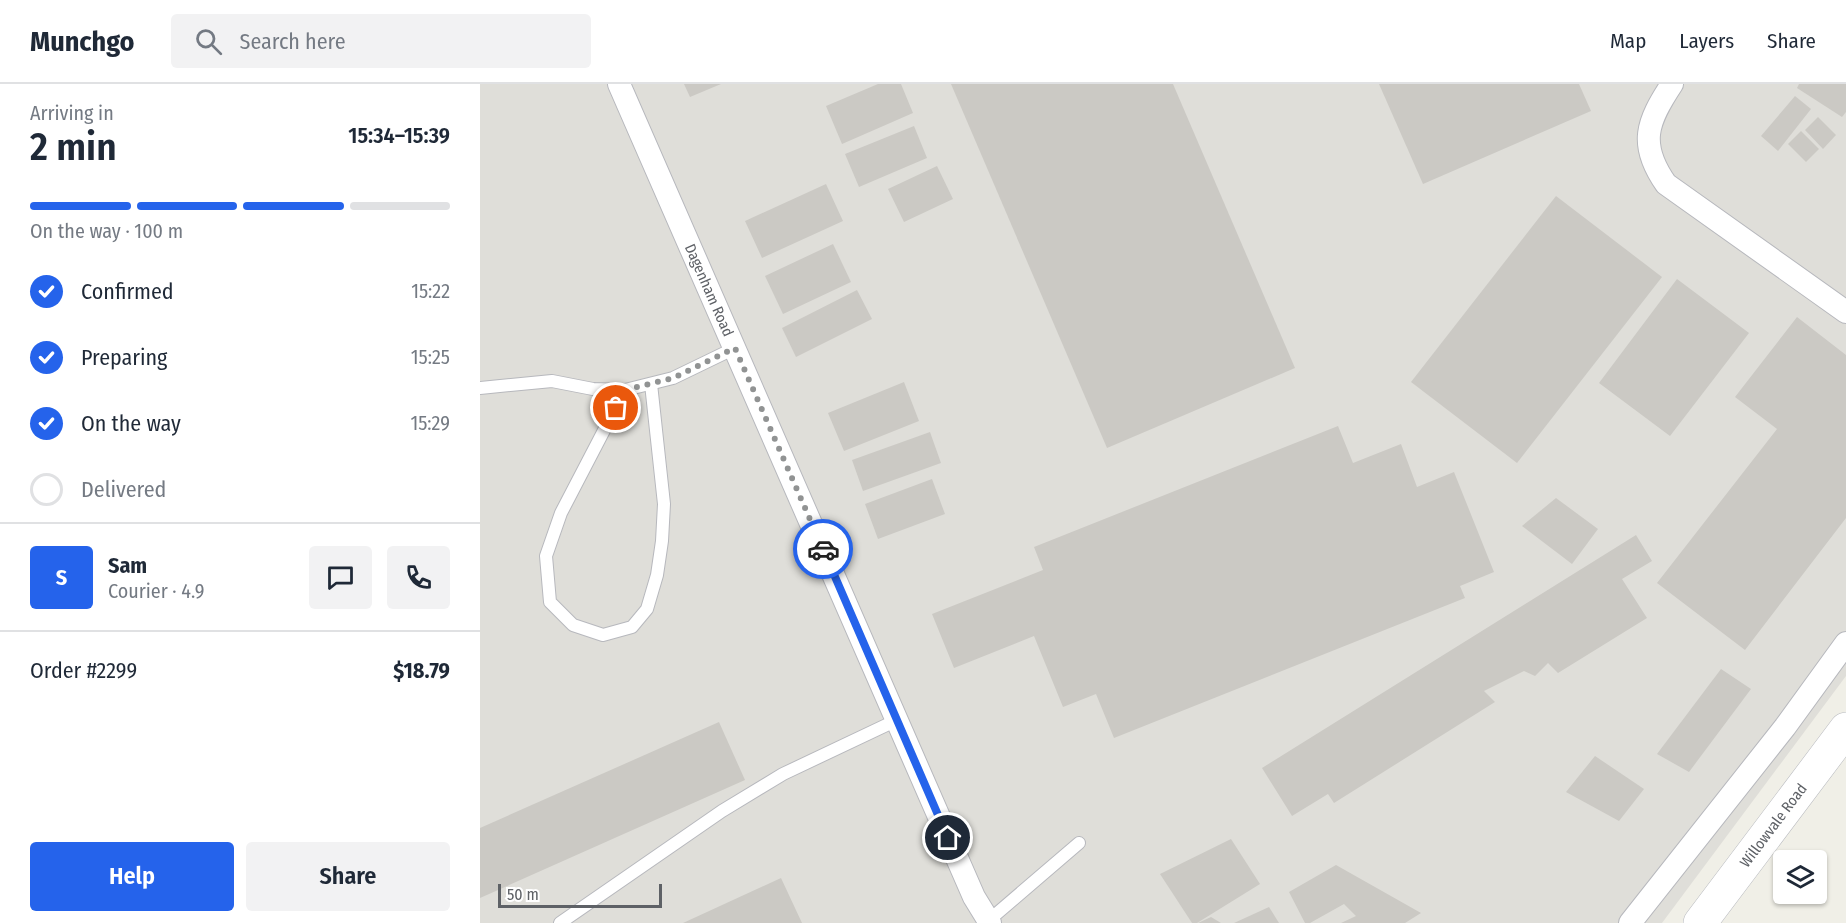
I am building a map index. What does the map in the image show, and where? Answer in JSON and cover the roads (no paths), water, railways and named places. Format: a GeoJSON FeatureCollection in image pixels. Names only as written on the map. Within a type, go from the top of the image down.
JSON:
{"type":"FeatureCollection","features":[{"type":"Feature","properties":{"kind":"main road","name":"Willowvale Road"},"geometry":{"type":"LineString","coordinates":[[1700,923],[1846,729]]}},
{"type":"Feature","properties":{"kind":"street","name":"Dagenham Road"},"geometry":{"type":"LineString","coordinates":[[619,84],[974,897],[989,922]]}},
{"type":"Feature","properties":{"kind":"street"},"geometry":{"type":"LineString","coordinates":[[1672,84],[1659,104],[1648,130],[1648,150],[1654,167],[1666,184],[1846,312]]}},
{"type":"Feature","properties":{"kind":"street"},"geometry":{"type":"LineString","coordinates":[[1630,923],[1785,727],[1846,643]]}},
{"type":"Feature","properties":{"kind":"lane"},"geometry":{"type":"LineString","coordinates":[[480,388],[552,381],[593,389],[625,390],[673,378],[735,348]]}},
{"type":"Feature","properties":{"kind":"lane"},"geometry":{"type":"LineString","coordinates":[[625,390],[561,513],[546,556],[550,602],[573,625],[603,635],[632,627],[647,609],[657,575],[664,504],[651,384]]}},
{"type":"Feature","properties":{"kind":"lane"},"geometry":{"type":"LineString","coordinates":[[560,923],[722,811],[783,774],[897,720]]}},
{"type":"Feature","properties":{"kind":"lane"},"geometry":{"type":"LineString","coordinates":[[989,922],[1079,843]]}}]}
